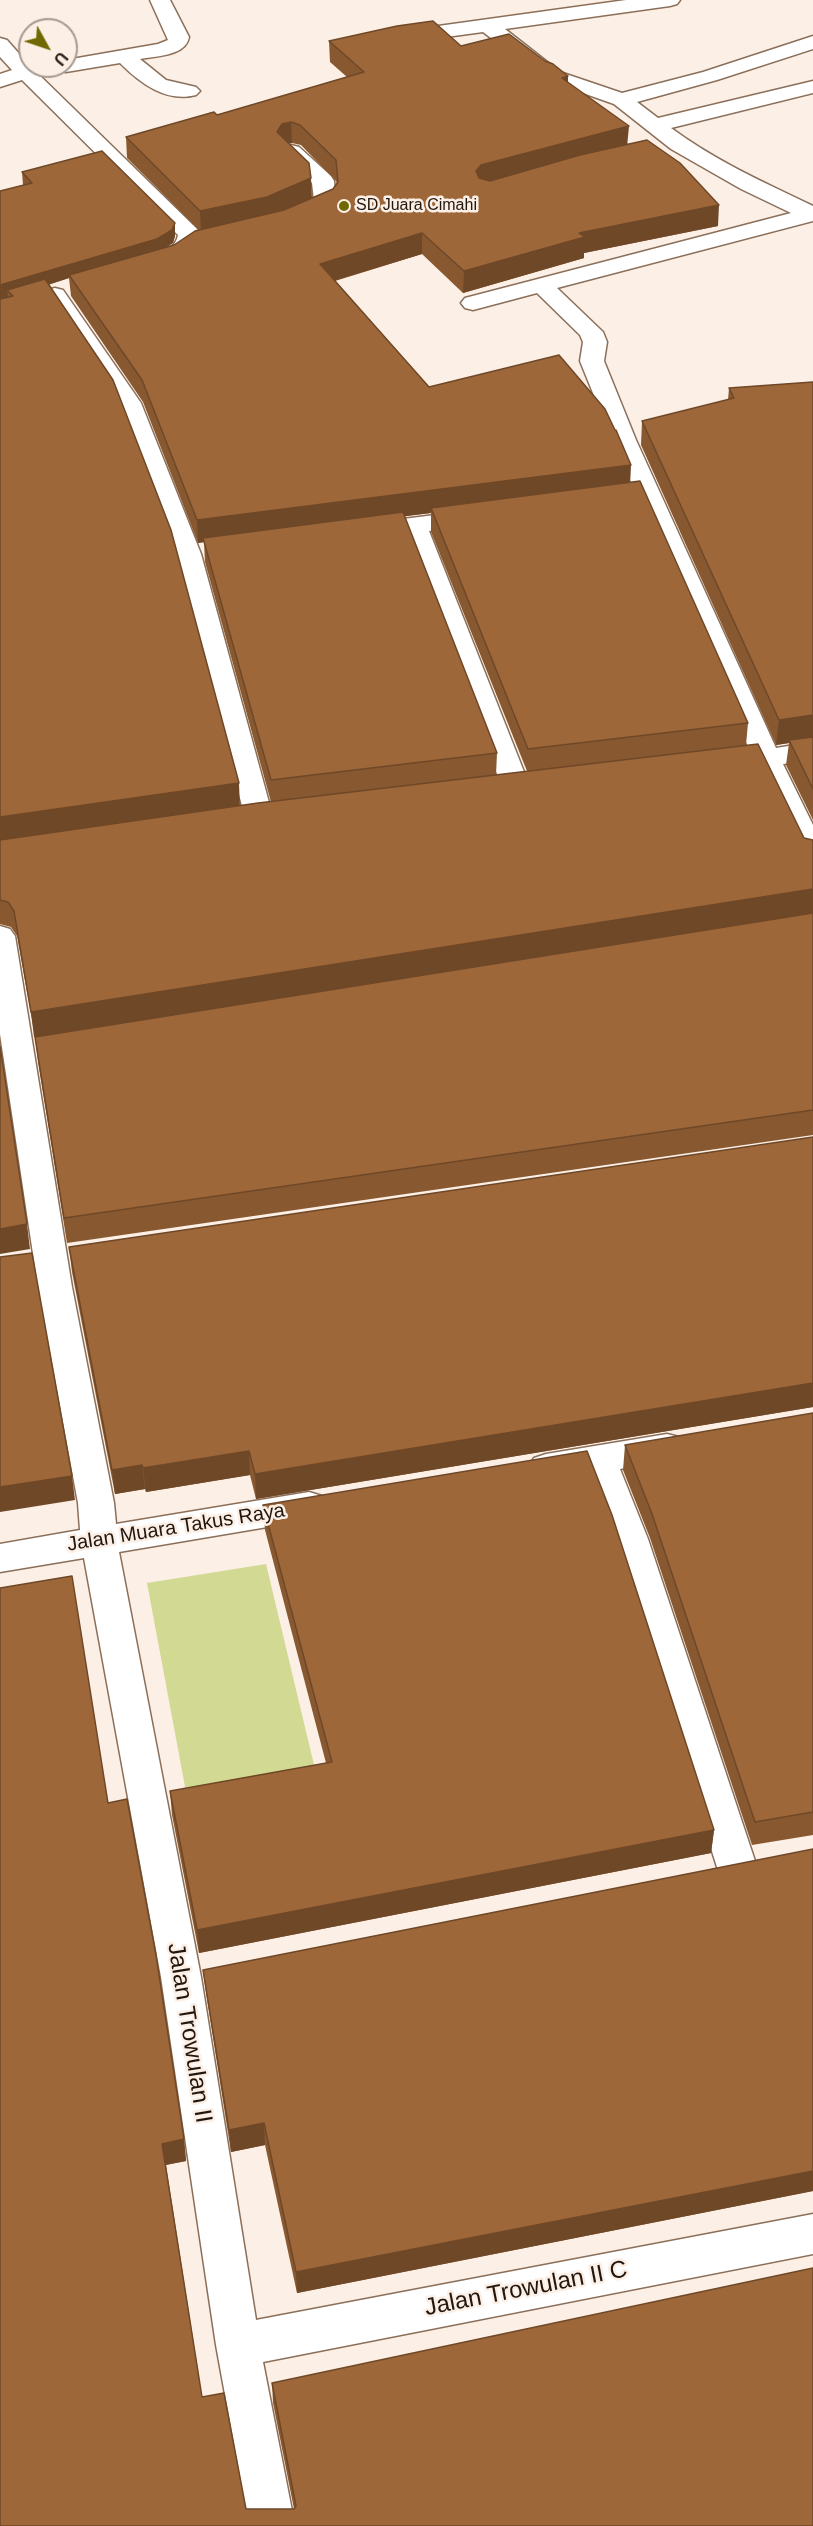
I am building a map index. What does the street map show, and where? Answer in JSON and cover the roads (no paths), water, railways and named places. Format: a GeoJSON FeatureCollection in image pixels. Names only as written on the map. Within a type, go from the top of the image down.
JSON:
{"type":"FeatureCollection","features":[{"type":"Feature","properties":{"kind":"street"},"geometry":{"type":"LineString","coordinates":[[78,64],[164,50],[178,43],[178,36],[160,0]]}},
{"type":"Feature","properties":{"kind":"street"},"geometry":{"type":"LineString","coordinates":[[380,41],[670,0]]}},
{"type":"Feature","properties":{"kind":"street"},"geometry":{"type":"LineString","coordinates":[[488,26],[553,76],[621,100],[656,125],[668,147],[812,214]]}},
{"type":"Feature","properties":{"kind":"street"},"geometry":{"type":"LineString","coordinates":[[621,100],[710,76],[813,42]]}},
{"type":"Feature","properties":{"kind":"street"},"geometry":{"type":"LineString","coordinates":[[0,44],[18,64]]}},
{"type":"Feature","properties":{"kind":"street"},"geometry":{"type":"LineString","coordinates":[[125,56],[154,84],[162,88],[189,91]]}},
{"type":"Feature","properties":{"kind":"street"},"geometry":{"type":"LineString","coordinates":[[0,81],[18,75]]}},
{"type":"Feature","properties":{"kind":"street"},"geometry":{"type":"LineString","coordinates":[[31,78],[199,243],[167,259],[133,269]]}},
{"type":"Feature","properties":{"kind":"street"},"geometry":{"type":"LineString","coordinates":[[656,125],[813,87]]}},
{"type":"Feature","properties":{"kind":"street"},"geometry":{"type":"LineString","coordinates":[[280,224],[300,217],[325,203],[323,181],[291,152]]}},
{"type":"Feature","properties":{"kind":"street"},"geometry":{"type":"LineString","coordinates":[[473,303],[812,214]]}},
{"type":"Feature","properties":{"kind":"street"},"geometry":{"type":"LineString","coordinates":[[541,285],[591,332],[595,342],[592,361],[637,496],[813,855]]}},
{"type":"Feature","properties":{"kind":"street"},"geometry":{"type":"LineString","coordinates":[[54,292],[129,403],[200,553],[259,817]]}},
{"type":"Feature","properties":{"kind":"street"},"geometry":{"type":"LineString","coordinates":[[342,535],[496,515]]}},
{"type":"Feature","properties":{"kind":"street"},"geometry":{"type":"LineString","coordinates":[[414,526],[516,787]]}},
{"type":"Feature","properties":{"kind":"street"},"geometry":{"type":"LineString","coordinates":[[698,766],[766,759],[813,751]]}},
{"type":"Feature","properties":{"kind":"street","name":"Jalan Trowulan II"},"geometry":{"type":"LineString","coordinates":[[0,936],[32,1050],[49,1260],[96,1503],[99,1541],[198,1974],[238,2345],[272,2526]]}},
{"type":"Feature","properties":{"kind":"street"},"geometry":{"type":"LineString","coordinates":[[518,1472],[700,1442]]}},
{"type":"Feature","properties":{"kind":"street"},"geometry":{"type":"LineString","coordinates":[[599,1459],[630,1539],[736,1867]]}},
{"type":"Feature","properties":{"kind":"street","name":"Jalan Muara Takus Raya"},"geometry":{"type":"LineString","coordinates":[[0,1558],[343,1501]]}},
{"type":"Feature","properties":{"kind":"street","name":"Jalan Trowulan II C"},"geometry":{"type":"LineString","coordinates":[[238,2345],[813,2234]]}},
{"type":"Feature","properties":{"kind":"place","name":"SD Juara Cimahi"},"geometry":{"type":"Point","coordinates":[344,206]}}]}
